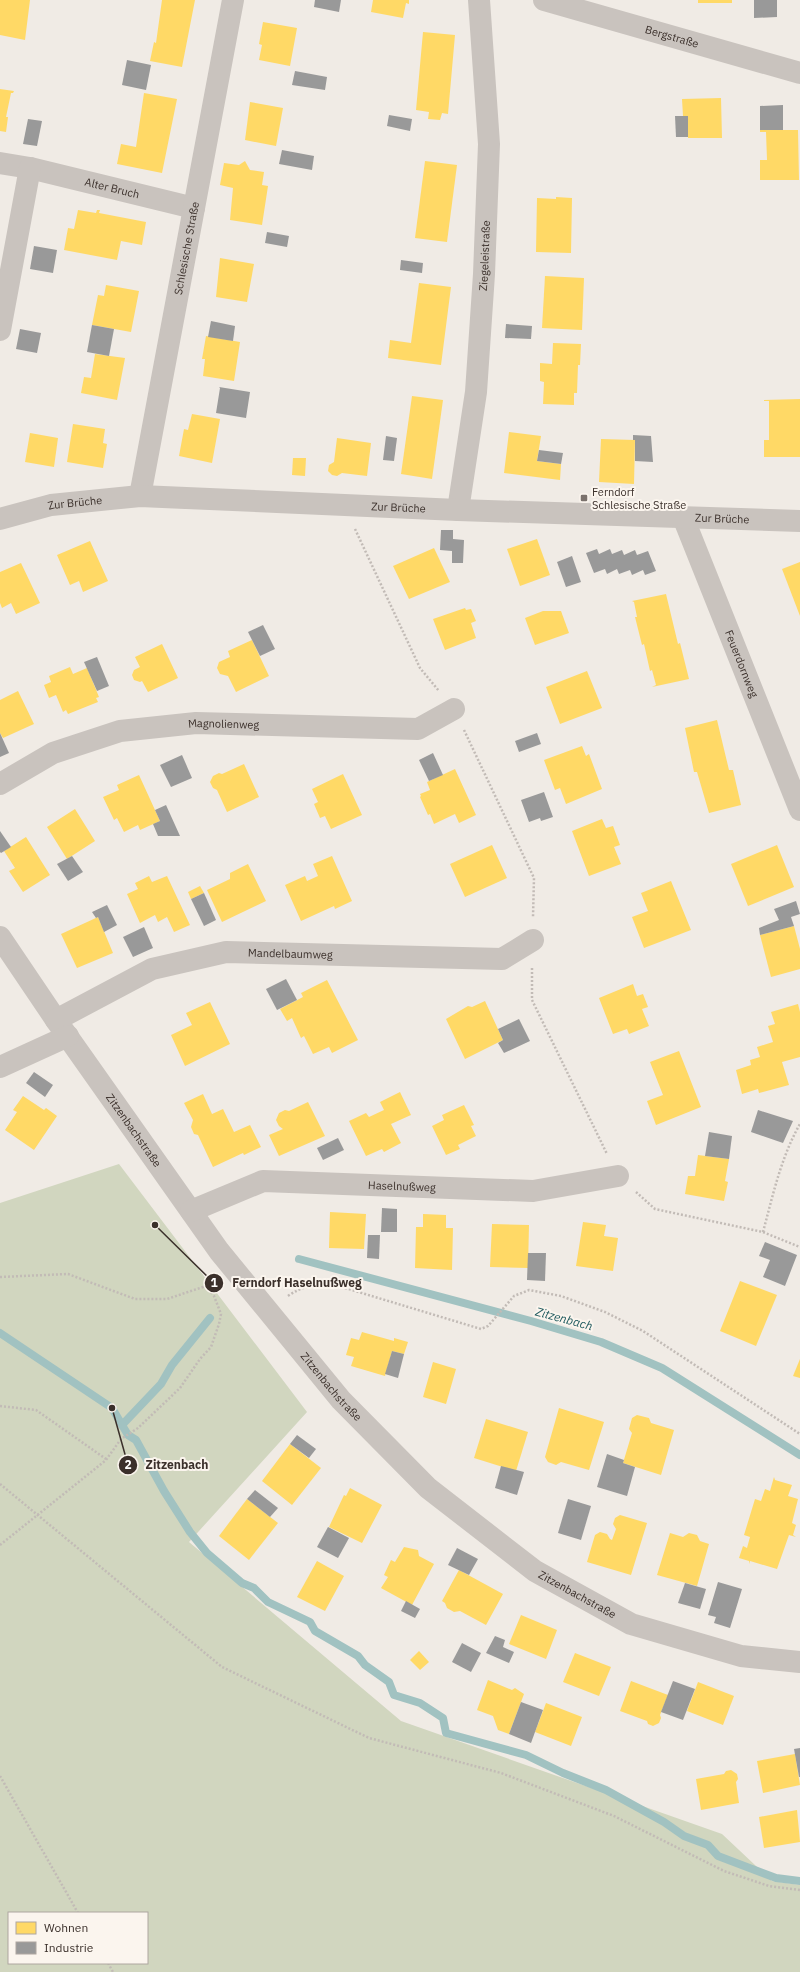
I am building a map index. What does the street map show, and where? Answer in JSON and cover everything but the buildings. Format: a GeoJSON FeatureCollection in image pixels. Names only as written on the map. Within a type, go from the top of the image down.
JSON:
{"type":"FeatureCollection","features":[{"type":"Feature","properties":{"kind":"street","name":"Schlesische Straße"},"geometry":{"type":"LineString","coordinates":[[140,496],[233,0]]}},
{"type":"Feature","properties":{"kind":"street","name":"Ziegeleistraße"},"geometry":{"type":"LineString","coordinates":[[458,510],[476,392],[484,274],[489,144],[479,0]]}},
{"type":"Feature","properties":{"kind":"street","name":"Bergstraße"},"geometry":{"type":"LineString","coordinates":[[544,0],[800,73]]}},
{"type":"Feature","properties":{"kind":"street","name":"Alter Bruch"},"geometry":{"type":"LineString","coordinates":[[0,163],[30,168],[194,208]]}},
{"type":"Feature","properties":{"kind":"street"},"geometry":{"type":"LineString","coordinates":[[0,330],[30,168]]}},
{"type":"Feature","properties":{"kind":"street","name":"Zur Brüche"},"geometry":{"type":"LineString","coordinates":[[0,519],[51,505],[140,496],[458,510],[800,521]]}},
{"type":"Feature","properties":{"kind":"street","name":"Feuerdornweg"},"geometry":{"type":"LineString","coordinates":[[683,517],[800,810]]}},
{"type":"Feature","properties":{"kind":"street","name":"Magnolienweg"},"geometry":{"type":"LineString","coordinates":[[0,784],[53,753],[120,731],[196,723],[418,729],[454,709]]}},
{"type":"Feature","properties":{"kind":"street","name":"Zitzenbachstraße"},"geometry":{"type":"LineString","coordinates":[[0,937],[62,1028],[233,1268],[341,1400],[428,1488],[535,1571],[631,1624],[741,1656],[800,1662]]}},
{"type":"Feature","properties":{"kind":"street","name":"Mandelbaumweg"},"geometry":{"type":"LineString","coordinates":[[0,1067],[152,969],[226,952],[502,959],[533,940]]}},
{"type":"Feature","properties":{"kind":"street","name":"Haselnußweg"},"geometry":{"type":"LineString","coordinates":[[191,1211],[263,1180],[533,1191],[618,1176]]}},
{"type":"Feature","properties":{"kind":"path"},"geometry":{"type":"LineString","coordinates":[[763,1232],[777,1178],[793,1135],[800,1124]]}},
{"type":"Feature","properties":{"kind":"path"},"geometry":{"type":"LineString","coordinates":[[0,1277],[68,1274],[135,1299],[167,1299],[206,1285],[233,1268]]}},
{"type":"Feature","properties":{"kind":"path"},"geometry":{"type":"LineString","coordinates":[[269,1312],[294,1292],[312,1284],[332,1284],[481,1329],[488,1326],[512,1298],[529,1290],[561,1296],[605,1312],[643,1332],[800,1434]]}},
{"type":"Feature","properties":{"kind":"path"},"geometry":{"type":"LineString","coordinates":[[0,1545],[106,1460],[121,1439],[138,1428],[163,1406],[180,1388],[200,1359],[211,1347],[221,1314],[214,1296],[206,1285]]}},
{"type":"Feature","properties":{"kind":"path"},"geometry":{"type":"LineString","coordinates":[[0,1406],[36,1410],[106,1460]]}},
{"type":"Feature","properties":{"kind":"path"},"geometry":{"type":"LineString","coordinates":[[0,1484],[222,1667],[369,1738],[501,1773],[614,1816],[724,1871],[769,1886],[800,1890]]}},
{"type":"Feature","properties":{"kind":"path"},"geometry":{"type":"LineString","coordinates":[[0,1776],[77,1912]]}},
{"type":"Feature","properties":{"kind":"green space"},"geometry":{"type":"Polygon","coordinates":[[[119,1164],[307,1412],[189,1542],[401,1721],[722,1834],[772,1881],[800,1885],[800,1972],[0,1972],[0,1203],[119,1164]]]}},
{"type":"Feature","properties":{"kind":"waterway","name":"Zitzenbach"},"geometry":{"type":"LineString","coordinates":[[299,1259],[531,1321],[601,1342],[662,1368],[800,1455]]}},
{"type":"Feature","properties":{"kind":"waterway","name":"Zitzenbach"},"geometry":{"type":"LineString","coordinates":[[0,1333],[112,1408],[122,1425],[161,1384],[172,1365],[210,1318]]}},
{"type":"Feature","properties":{"kind":"waterway"},"geometry":{"type":"LineString","coordinates":[[122,1425],[128,1435],[136,1440],[164,1491],[190,1532],[207,1553],[242,1583],[254,1588],[268,1602],[310,1622],[315,1631],[358,1656],[365,1665],[389,1682],[394,1695],[420,1703],[443,1718],[446,1733],[526,1755],[563,1773],[606,1790],[664,1822],[684,1836],[708,1845],[718,1856],[776,1878],[800,1881]]}},
{"type":"Feature","properties":{"kind":"place","name":"Ferndorf Schlesische Straße"},"geometry":{"type":"Point","coordinates":[584,498]}},
{"type":"Feature","properties":{"kind":"place","name":"Ferndorf Haselnußweg"},"geometry":{"type":"Point","coordinates":[155,1225]}},
{"type":"Feature","properties":{"kind":"place","name":"Zitzenbach"},"geometry":{"type":"Point","coordinates":[112,1408]}}]}
